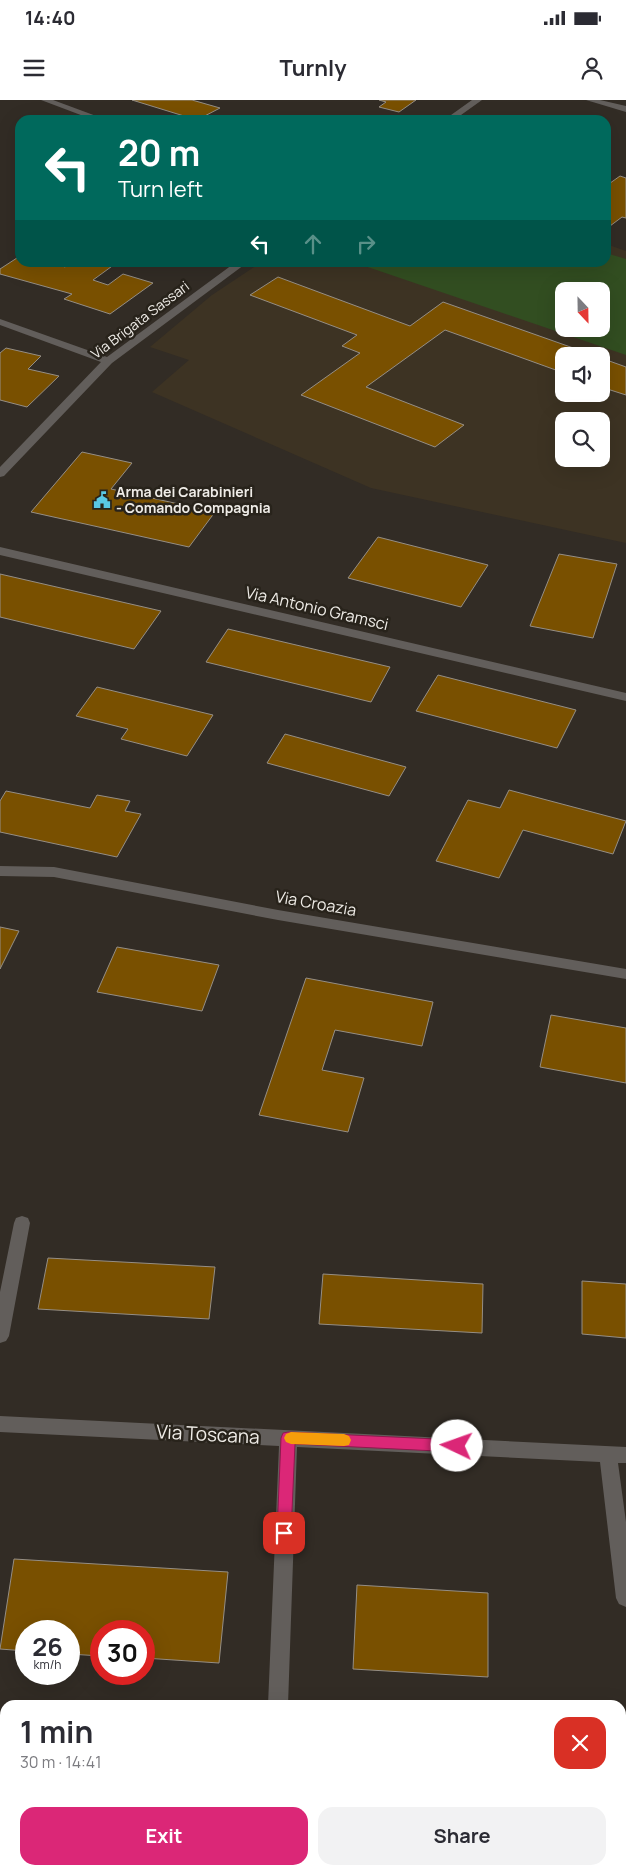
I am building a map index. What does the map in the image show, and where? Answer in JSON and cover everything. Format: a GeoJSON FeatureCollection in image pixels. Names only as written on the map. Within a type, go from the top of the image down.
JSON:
{"type":"FeatureCollection","features":[{"type":"Feature","properties":{"kind":"street"},"geometry":{"type":"LineString","coordinates":[[45,100],[89,115]]}},
{"type":"Feature","properties":{"kind":"street"},"geometry":{"type":"LineString","coordinates":[[456,115],[478,100]]}},
{"type":"Feature","properties":{"kind":"street"},"geometry":{"type":"LineString","coordinates":[[590,100],[626,108]]}},
{"type":"Feature","properties":{"kind":"street","name":"Via Brigata Sassari"},"geometry":{"type":"LineString","coordinates":[[0,474],[108,361],[236,267]]}},
{"type":"Feature","properties":{"kind":"street"},"geometry":{"type":"LineString","coordinates":[[0,322],[108,361]]}},
{"type":"Feature","properties":{"kind":"street","name":"Via Antonio Gramsci"},"geometry":{"type":"LineString","coordinates":[[0,551],[626,696]]}},
{"type":"Feature","properties":{"kind":"street","name":"Via Croazia"},"geometry":{"type":"LineString","coordinates":[[0,871],[54,872],[278,915],[626,974]]}},
{"type":"Feature","properties":{"kind":"street"},"geometry":{"type":"LineString","coordinates":[[0,1336],[22,1223]]}},
{"type":"Feature","properties":{"kind":"street","name":"Via Toscana"},"geometry":{"type":"LineString","coordinates":[[0,1424],[617,1454]]}},
{"type":"Feature","properties":{"kind":"street"},"geometry":{"type":"LineString","coordinates":[[278,1700],[288,1438]]}},
{"type":"Feature","properties":{"kind":"street"},"geometry":{"type":"LineString","coordinates":[[617,1454],[626,1598]]}},
{"type":"Feature","properties":{"kind":"shaded area"},"geometry":{"type":"Polygon","coordinates":[[[611,246],[626,251],[626,543],[371,488],[152,392],[189,360],[150,347],[212,295],[254,267],[611,267],[611,246]]]}},
{"type":"Feature","properties":{"kind":"green space"},"geometry":{"type":"Polygon","coordinates":[[[611,254],[626,259],[626,355],[610,350],[610,347],[603,347],[576,338],[610,338],[610,282],[555,282],[555,331],[368,267],[611,267],[611,254]]]}},
{"type":"Feature","properties":{"kind":"building"},"geometry":{"type":"Polygon","coordinates":[[[132,100],[192,100],[220,108],[207,115],[181,115],[132,100]]]}},
{"type":"Feature","properties":{"kind":"building"},"geometry":{"type":"Polygon","coordinates":[[[379,100],[416,100],[399,112],[379,107],[386,102],[379,100]]]}},
{"type":"Feature","properties":{"kind":"building"},"geometry":{"type":"Polygon","coordinates":[[[620,176],[626,178],[626,218],[622,217],[611,225],[611,182],[620,176]]]}},
{"type":"Feature","properties":{"kind":"building"},"geometry":{"type":"Polygon","coordinates":[[[15,259],[15,267],[111,267],[93,280],[108,285],[123,274],[153,283],[110,314],[64,299],[72,294],[0,274],[0,269],[15,259]]]}},
{"type":"Feature","properties":{"kind":"building"},"geometry":{"type":"Polygon","coordinates":[[[278,277],[410,326],[443,302],[570,347],[555,347],[555,370],[445,330],[366,387],[464,425],[435,447],[301,395],[360,353],[342,346],[357,335],[250,295],[278,277]]]}},
{"type":"Feature","properties":{"kind":"building"},"geometry":{"type":"Polygon","coordinates":[[[6,348],[41,356],[28,369],[59,376],[27,407],[0,400],[0,353],[6,348]]]}},
{"type":"Feature","properties":{"kind":"building"},"geometry":{"type":"Polygon","coordinates":[[[610,361],[626,367],[626,395],[610,390],[610,361]]]}},
{"type":"Feature","properties":{"kind":"building","name":"Arma dei Carabinieri - Comando Compagnia"},"geometry":{"type":"Polygon","coordinates":[[[82,452],[132,463],[111,489],[215,512],[189,547],[31,512],[82,452]]]}},
{"type":"Feature","properties":{"kind":"building"},"geometry":{"type":"Polygon","coordinates":[[[378,537],[488,565],[461,607],[348,578],[378,537]]]}},
{"type":"Feature","properties":{"kind":"building"},"geometry":{"type":"Polygon","coordinates":[[[559,554],[617,564],[593,638],[530,626],[559,554]]]}},
{"type":"Feature","properties":{"kind":"building"},"geometry":{"type":"Polygon","coordinates":[[[0,574],[161,611],[134,649],[0,617],[0,574]]]}},
{"type":"Feature","properties":{"kind":"building"},"geometry":{"type":"Polygon","coordinates":[[[228,629],[390,667],[371,702],[206,662],[228,629]]]}},
{"type":"Feature","properties":{"kind":"building"},"geometry":{"type":"Polygon","coordinates":[[[438,675],[576,710],[557,748],[416,711],[438,675]]]}},
{"type":"Feature","properties":{"kind":"building"},"geometry":{"type":"Polygon","coordinates":[[[97,687],[213,715],[187,756],[121,739],[128,729],[76,716],[97,687]]]}},
{"type":"Feature","properties":{"kind":"building"},"geometry":{"type":"Polygon","coordinates":[[[285,734],[406,767],[389,796],[267,763],[285,734]]]}},
{"type":"Feature","properties":{"kind":"building"},"geometry":{"type":"Polygon","coordinates":[[[509,790],[626,821],[613,854],[523,830],[499,878],[436,861],[468,800],[500,808],[509,790]]]}},
{"type":"Feature","properties":{"kind":"building"},"geometry":{"type":"Polygon","coordinates":[[[6,791],[90,808],[97,795],[130,801],[125,811],[141,814],[117,857],[0,832],[0,801],[6,791]]]}},
{"type":"Feature","properties":{"kind":"building"},"geometry":{"type":"Polygon","coordinates":[[[0,927],[19,931],[0,969],[0,927]]]}},
{"type":"Feature","properties":{"kind":"building"},"geometry":{"type":"Polygon","coordinates":[[[117,947],[219,965],[202,1011],[97,992],[117,947]]]}},
{"type":"Feature","properties":{"kind":"building"},"geometry":{"type":"Polygon","coordinates":[[[306,978],[433,1002],[422,1046],[335,1030],[322,1070],[364,1078],[348,1132],[259,1115],[306,978]]]}},
{"type":"Feature","properties":{"kind":"building"},"geometry":{"type":"Polygon","coordinates":[[[551,1015],[626,1028],[626,1083],[540,1067],[551,1015]]]}},
{"type":"Feature","properties":{"kind":"building"},"geometry":{"type":"Polygon","coordinates":[[[48,1258],[215,1267],[209,1319],[38,1309],[48,1258]]]}},
{"type":"Feature","properties":{"kind":"building"},"geometry":{"type":"Polygon","coordinates":[[[323,1274],[483,1284],[482,1333],[319,1324],[323,1274]]]}},
{"type":"Feature","properties":{"kind":"building"},"geometry":{"type":"Polygon","coordinates":[[[582,1281],[626,1284],[626,1338],[582,1334],[582,1281]]]}},
{"type":"Feature","properties":{"kind":"building"},"geometry":{"type":"Polygon","coordinates":[[[14,1559],[228,1572],[219,1663],[155,1659],[155,1620],[90,1620],[90,1655],[80,1655],[80,1620],[15,1620],[15,1650],[0,1649],[14,1559]]]}},
{"type":"Feature","properties":{"kind":"building"},"geometry":{"type":"Polygon","coordinates":[[[357,1585],[488,1593],[488,1677],[353,1669],[357,1585]]]}},
{"type":"Feature","properties":{"kind":"slow traffic"},"geometry":{"type":"LineString","coordinates":[[291,1438],[344,1440]]}},
{"type":"Feature","properties":{"kind":"place","name":"Arma dei Carabinieri - Comando Compagnia"},"geometry":{"type":"Point","coordinates":[102,500]}},
{"type":"Feature","properties":{"kind":"route"},"geometry":{"type":"LineString","coordinates":[[284,1533],[288,1438],[457,1446]]}}]}
